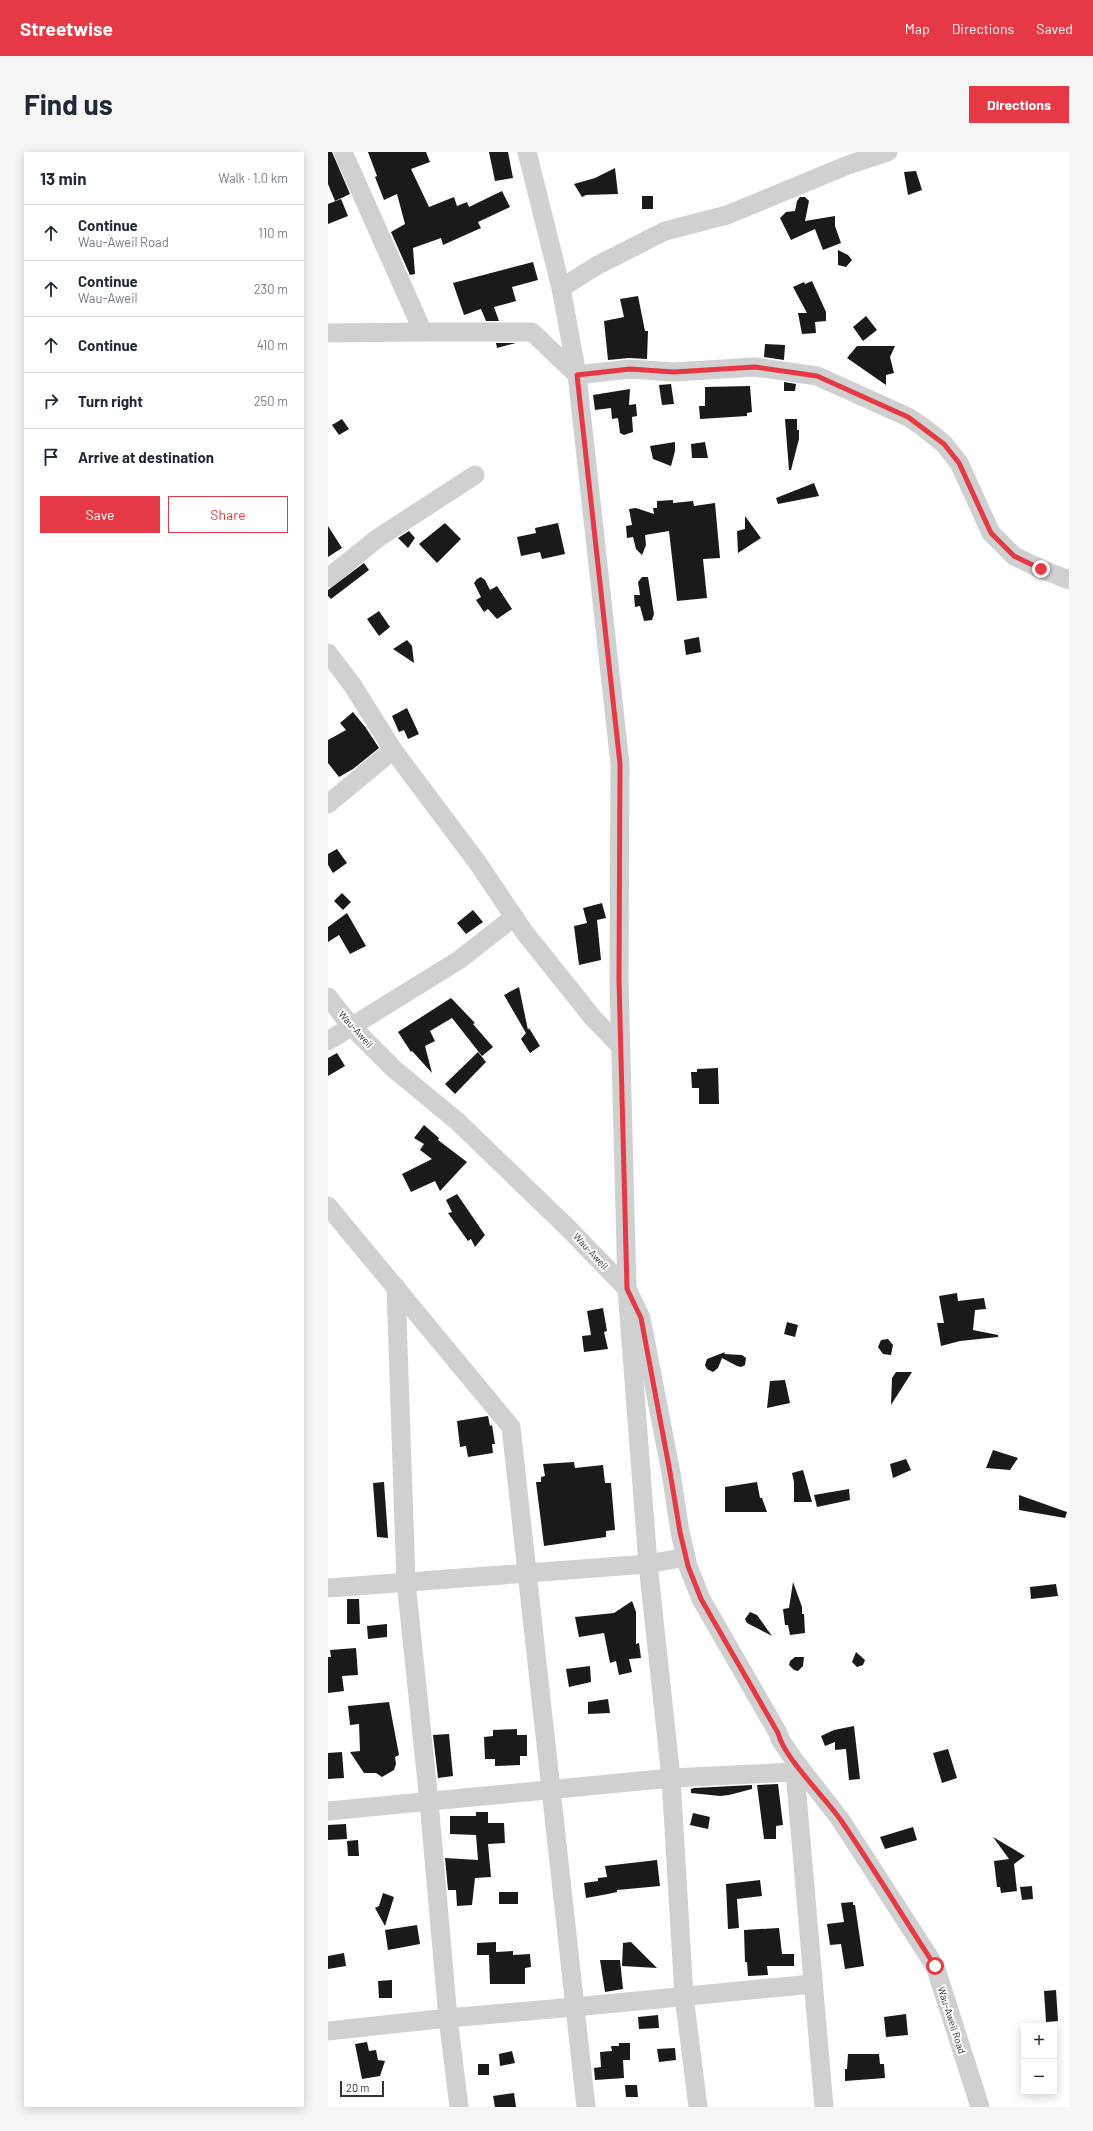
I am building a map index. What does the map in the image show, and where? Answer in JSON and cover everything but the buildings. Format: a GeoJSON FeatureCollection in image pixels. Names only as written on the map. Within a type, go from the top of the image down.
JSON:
{"type":"FeatureCollection","features":[{"type":"Feature","properties":{"kind":"street"},"geometry":{"type":"LineString","coordinates":[[344,152],[423,332]]}},
{"type":"Feature","properties":{"kind":"street"},"geometry":{"type":"LineString","coordinates":[[527,152],[561,288],[577,375],[620,764],[620,1046],[627,1289],[648,1564],[671,1778],[684,1996],[698,2107]]}},
{"type":"Feature","properties":{"kind":"street"},"geometry":{"type":"LineString","coordinates":[[561,288],[598,265],[665,231],[726,215],[843,158],[888,152]]}},
{"type":"Feature","properties":{"kind":"street"},"geometry":{"type":"LineString","coordinates":[[328,333],[532,332],[577,375]]}},
{"type":"Feature","properties":{"kind":"street"},"geometry":{"type":"LineString","coordinates":[[577,375],[630,369],[674,372],[755,367],[817,376],[908,417],[923,427],[944,444],[959,463],[991,533],[1014,556],[1069,580]]}},
{"type":"Feature","properties":{"kind":"street"},"geometry":{"type":"LineString","coordinates":[[328,578],[378,538],[475,475]]}},
{"type":"Feature","properties":{"kind":"street"},"geometry":{"type":"LineString","coordinates":[[328,654],[353,686],[393,750],[477,862],[514,917],[593,1018],[620,1046]]}},
{"type":"Feature","properties":{"kind":"street"},"geometry":{"type":"LineString","coordinates":[[328,804],[393,750]]}},
{"type":"Feature","properties":{"kind":"street"},"geometry":{"type":"LineString","coordinates":[[328,1041],[459,960],[514,917]]}},
{"type":"Feature","properties":{"kind":"street","name":"Wau-Aweil"},"geometry":{"type":"LineString","coordinates":[[328,997],[351,1026],[394,1069],[468,1131],[569,1229],[627,1289],[641,1318],[686,1557],[701,1599],[778,1733],[794,1766]]}},
{"type":"Feature","properties":{"kind":"street"},"geometry":{"type":"LineString","coordinates":[[328,1206],[511,1427],[586,2107]]}},
{"type":"Feature","properties":{"kind":"street"},"geometry":{"type":"LineString","coordinates":[[396,1287],[406,1582],[429,1802],[448,2018],[459,2107]]}},
{"type":"Feature","properties":{"kind":"street"},"geometry":{"type":"LineString","coordinates":[[328,1588],[648,1564],[686,1557]]}},
{"type":"Feature","properties":{"kind":"street"},"geometry":{"type":"LineString","coordinates":[[328,1812],[794,1766],[824,2107]]}},
{"type":"Feature","properties":{"kind":"street","name":"Wau-Aweil Road"},"geometry":{"type":"LineString","coordinates":[[794,1766],[840,1818],[935,1966],[980,2107]]}},
{"type":"Feature","properties":{"kind":"street"},"geometry":{"type":"LineString","coordinates":[[328,2031],[448,2018],[812,1984]]}},
{"type":"Feature","properties":{"kind":"route"},"geometry":{"type":"LineString","coordinates":[[935,1966],[840,1818],[794,1760],[780,1739],[778,1733],[701,1599],[688,1566],[680,1532],[641,1318],[627,1289],[619,980],[620,764],[577,375],[630,369],[674,372],[755,367],[817,376],[908,417],[944,444],[959,463],[991,533],[1014,556],[1041,569]]}}]}
